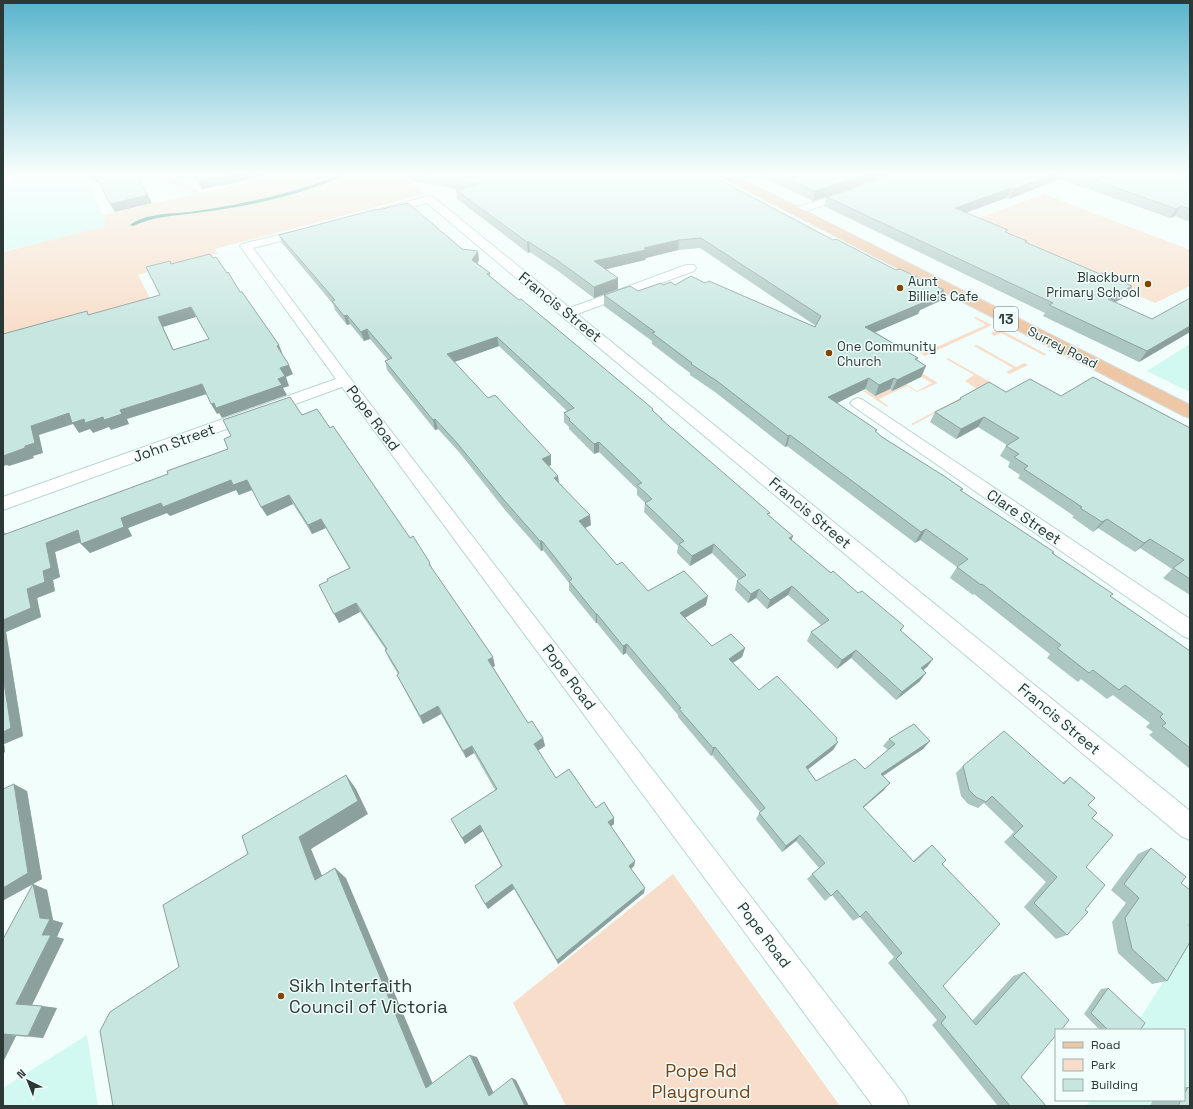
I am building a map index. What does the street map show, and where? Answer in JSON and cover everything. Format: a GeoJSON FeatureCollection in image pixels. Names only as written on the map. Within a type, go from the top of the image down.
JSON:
{"type":"FeatureCollection","features":[{"type":"Feature","properties":{"kind":"main road","name":"Surrey Road"},"geometry":{"type":"LineString","coordinates":[[825,226],[1190,412]]}},
{"type":"Feature","properties":{"kind":"street","name":"Francis Street"},"geometry":{"type":"LineString","coordinates":[[462,226],[1190,827]]}},
{"type":"Feature","properties":{"kind":"street","name":"Pope Road"},"geometry":{"type":"LineString","coordinates":[[314,229],[246,246],[345,381],[893,1106]]}},
{"type":"Feature","properties":{"kind":"street"},"geometry":{"type":"LineString","coordinates":[[568,313],[690,268]]}},
{"type":"Feature","properties":{"kind":"street","name":"John Street"},"geometry":{"type":"LineString","coordinates":[[3,504],[345,381]]}},
{"type":"Feature","properties":{"kind":"street","name":"Clare Street"},"geometry":{"type":"LineString","coordinates":[[858,403],[1190,630]]}},
{"type":"Feature","properties":{"kind":"shaded area"},"geometry":{"type":"Polygon","coordinates":[[[3,226],[107,226],[108,227],[3,251],[3,226]]]}},
{"type":"Feature","properties":{"kind":"shaded area"},"geometry":{"type":"Polygon","coordinates":[[[1190,344],[1190,392],[1147,371],[1190,344]]]}},
{"type":"Feature","properties":{"kind":"shaded area"},"geometry":{"type":"Polygon","coordinates":[[[1190,939],[1190,1106],[1086,1106],[1089,1101],[1185,1101],[1185,1029],[1134,1029],[1190,939]]]}},
{"type":"Feature","properties":{"kind":"shaded area"},"geometry":{"type":"Polygon","coordinates":[[[87,1035],[98,1106],[3,1106],[3,1088],[87,1035]]]}},
{"type":"Feature","properties":{"kind":"green space"},"geometry":{"type":"Polygon","coordinates":[[[106,226],[304,226],[215,249],[218,254],[138,275],[152,302],[3,344],[3,252],[106,226]]]}},
{"type":"Feature","properties":{"kind":"green space","name":"Blackburn Primary School"},"geometry":{"type":"Polygon","coordinates":[[[981,226],[1127,226],[1190,250],[1190,286],[1155,303],[981,226]]]}},
{"type":"Feature","properties":{"kind":"green space"},"geometry":{"type":"Polygon","coordinates":[[[976,317],[992,325],[925,356],[912,348],[923,353],[986,325],[974,318],[976,317]]]}},
{"type":"Feature","properties":{"kind":"green space"},"geometry":{"type":"Polygon","coordinates":[[[999,329],[1046,354],[1045,356],[1001,333],[994,336],[991,334],[999,329]]]}},
{"type":"Feature","properties":{"kind":"green space"},"geometry":{"type":"Polygon","coordinates":[[[863,337],[938,383],[917,392],[907,386],[879,399],[888,406],[887,407],[863,391],[865,390],[875,396],[890,389],[893,391],[906,384],[917,391],[932,383],[910,370],[863,337]]]}},
{"type":"Feature","properties":{"kind":"green space"},"geometry":{"type":"Polygon","coordinates":[[[977,345],[1016,367],[1024,363],[1028,365],[1010,374],[1006,372],[1013,368],[974,346],[977,345]]]}},
{"type":"Feature","properties":{"kind":"green space"},"geometry":{"type":"Polygon","coordinates":[[[948,358],[992,383],[913,425],[911,424],[977,389],[965,381],[974,375],[946,359],[948,358]]]}},
{"type":"Feature","properties":{"kind":"green space","name":"Pope Rd Playground"},"geometry":{"type":"Polygon","coordinates":[[[673,874],[840,1106],[566,1106],[513,1003],[673,874]]]}},
{"type":"Feature","properties":{"kind":"building"},"geometry":{"type":"Polygon","coordinates":[[[314,226],[435,226],[462,249],[478,251],[472,260],[490,273],[487,274],[519,300],[521,299],[653,409],[652,410],[661,419],[770,513],[767,514],[793,536],[789,538],[831,573],[833,571],[858,593],[862,591],[904,626],[900,630],[933,659],[921,668],[926,673],[902,692],[856,650],[842,660],[811,632],[829,620],[792,586],[770,600],[759,589],[751,594],[737,581],[746,575],[714,544],[692,556],[679,544],[684,541],[645,503],[652,499],[637,485],[642,483],[599,442],[594,444],[569,420],[570,419],[564,413],[574,408],[497,337],[447,354],[488,398],[495,395],[551,455],[542,459],[558,476],[554,478],[590,515],[579,521],[617,565],[622,562],[648,591],[684,571],[708,596],[680,613],[712,646],[731,634],[745,648],[729,659],[759,690],[777,676],[837,738],[836,740],[838,742],[806,767],[816,781],[855,759],[865,769],[895,744],[889,739],[914,724],[930,741],[881,774],[890,783],[863,807],[914,862],[932,845],[946,860],[942,864],[1000,924],[943,986],[976,1025],[1024,972],[1069,1020],[1062,1029],[1055,1029],[1055,1036],[1021,1077],[1046,1106],[1010,1106],[941,1023],[946,1017],[896,959],[902,953],[866,911],[860,917],[837,890],[831,896],[812,874],[825,863],[800,835],[786,846],[759,813],[765,808],[715,747],[713,748],[679,709],[681,708],[627,644],[623,646],[569,581],[572,579],[542,541],[540,541],[504,500],[457,443],[435,419],[433,420],[385,361],[392,358],[367,329],[361,332],[347,315],[344,316],[332,301],[335,300],[279,235],[314,226]]]}},
{"type":"Feature","properties":{"kind":"building"},"geometry":{"type":"Polygon","coordinates":[[[505,226],[806,226],[833,240],[836,239],[896,270],[900,269],[944,290],[920,300],[922,303],[865,327],[918,358],[915,359],[926,366],[897,380],[894,378],[879,385],[869,378],[828,397],[877,430],[875,431],[882,437],[944,476],[963,489],[960,490],[1054,552],[1052,553],[1113,594],[1110,596],[1190,651],[1190,748],[1162,726],[1166,723],[1160,717],[1163,714],[1125,685],[1119,690],[1093,670],[1089,673],[1057,648],[1061,645],[982,584],[981,585],[957,567],[968,559],[926,529],[921,532],[790,435],[788,436],[717,381],[691,364],[692,363],[652,333],[655,332],[604,295],[630,286],[638,291],[661,283],[663,285],[671,282],[675,285],[691,276],[705,283],[709,281],[815,327],[821,316],[701,238],[679,240],[644,248],[646,250],[594,261],[618,278],[594,287],[557,260],[527,242],[505,226]]]}},
{"type":"Feature","properties":{"kind":"building"},"geometry":{"type":"Polygon","coordinates":[[[888,226],[998,226],[1008,230],[1005,232],[1027,241],[1025,242],[1132,286],[1108,299],[1152,319],[1190,298],[1190,326],[1147,351],[1049,305],[1053,303],[888,226]]]}},
{"type":"Feature","properties":{"kind":"building"},"geometry":{"type":"Polygon","coordinates":[[[210,254],[213,258],[216,257],[279,345],[277,346],[289,365],[280,368],[285,376],[278,379],[282,385],[216,408],[214,403],[211,404],[202,384],[120,410],[122,414],[104,420],[103,417],[85,423],[84,419],[72,423],[69,413],[31,426],[35,443],[3,456],[3,334],[87,311],[88,315],[160,295],[146,267],[170,261],[171,264],[210,254]],[[191,307],[158,317],[173,350],[209,339],[191,307]]]}},
{"type":"Feature","properties":{"kind":"building"},"geometry":{"type":"Polygon","coordinates":[[[1093,377],[1190,428],[1190,579],[1173,568],[1184,560],[1150,539],[1144,543],[1107,519],[1102,522],[1024,469],[1028,466],[1014,457],[1019,454],[1006,446],[1019,438],[984,417],[961,429],[935,412],[961,399],[960,398],[989,382],[1006,392],[1030,379],[1061,396],[1093,377]]]}},
{"type":"Feature","properties":{"kind":"building"},"geometry":{"type":"Polygon","coordinates":[[[290,397],[302,415],[317,409],[330,428],[333,426],[410,538],[413,536],[430,563],[429,564],[493,657],[488,660],[528,723],[532,721],[543,738],[534,744],[556,778],[569,769],[596,808],[604,802],[614,818],[608,822],[635,861],[629,866],[645,888],[557,960],[512,884],[485,904],[475,886],[502,866],[480,825],[462,838],[451,819],[497,789],[472,746],[463,751],[438,706],[420,716],[397,675],[399,673],[385,650],[387,649],[356,603],[334,614],[319,585],[328,581],[327,579],[350,568],[321,519],[308,525],[289,495],[261,507],[247,480],[233,485],[231,480],[163,507],[161,503],[121,518],[124,527],[81,544],[78,530],[46,543],[51,568],[43,571],[45,582],[27,589],[31,608],[3,620],[3,535],[168,474],[167,471],[228,449],[224,439],[231,436],[223,420],[290,397]]]}},
{"type":"Feature","properties":{"kind":"building"},"geometry":{"type":"Polygon","coordinates":[[[3,676],[11,728],[3,732],[3,676]]]}},
{"type":"Feature","properties":{"kind":"building"},"geometry":{"type":"Polygon","coordinates":[[[1004,731],[1064,784],[1070,777],[1095,798],[1088,805],[1097,813],[1092,818],[1113,835],[1086,867],[1105,885],[1085,910],[1088,912],[1067,935],[1034,903],[1057,877],[1013,836],[1023,826],[992,796],[986,802],[976,797],[969,790],[963,766],[1004,731]]]}},
{"type":"Feature","properties":{"kind":"building","name":"Sikh Interfaith Council of Victoria"},"geometry":{"type":"Polygon","coordinates":[[[346,775],[358,801],[299,837],[315,880],[335,868],[426,1088],[470,1055],[489,1096],[512,1078],[525,1106],[113,1106],[100,1031],[110,1012],[179,967],[163,905],[248,854],[242,836],[346,775]]]}},
{"type":"Feature","properties":{"kind":"building"},"geometry":{"type":"Polygon","coordinates":[[[14,784],[28,873],[3,888],[3,789],[14,784]]]}},
{"type":"Feature","properties":{"kind":"building"},"geometry":{"type":"Polygon","coordinates":[[[1151,848],[1186,877],[1181,883],[1190,890],[1190,942],[1167,981],[1132,949],[1125,918],[1139,898],[1124,884],[1151,848]]]}},
{"type":"Feature","properties":{"kind":"building"},"geometry":{"type":"Polygon","coordinates":[[[33,884],[40,918],[50,919],[42,935],[51,935],[16,1004],[42,1006],[28,1036],[3,1034],[3,939],[33,884]]]}},
{"type":"Feature","properties":{"kind":"building"},"geometry":{"type":"Polygon","coordinates":[[[1108,988],[1145,1023],[1141,1029],[1107,1029],[1091,1013],[1108,988]]]}},
{"type":"Feature","properties":{"kind":"building"},"geometry":{"type":"Polygon","coordinates":[[[1188,1087],[1190,1089],[1190,1106],[1178,1106],[1180,1101],[1185,1101],[1185,1092],[1188,1087]]]}},
{"type":"Feature","properties":{"kind":"place","name":"Blackburn Primary School"},"geometry":{"type":"Point","coordinates":[1148,284]}},
{"type":"Feature","properties":{"kind":"place","name":"Aunt Billie's Cafe"},"geometry":{"type":"Point","coordinates":[900,288]}},
{"type":"Feature","properties":{"kind":"place","name":"One Community Church"},"geometry":{"type":"Point","coordinates":[829,353]}},
{"type":"Feature","properties":{"kind":"place","name":"Sikh Interfaith Council of Victoria"},"geometry":{"type":"Point","coordinates":[281,996]}}]}
